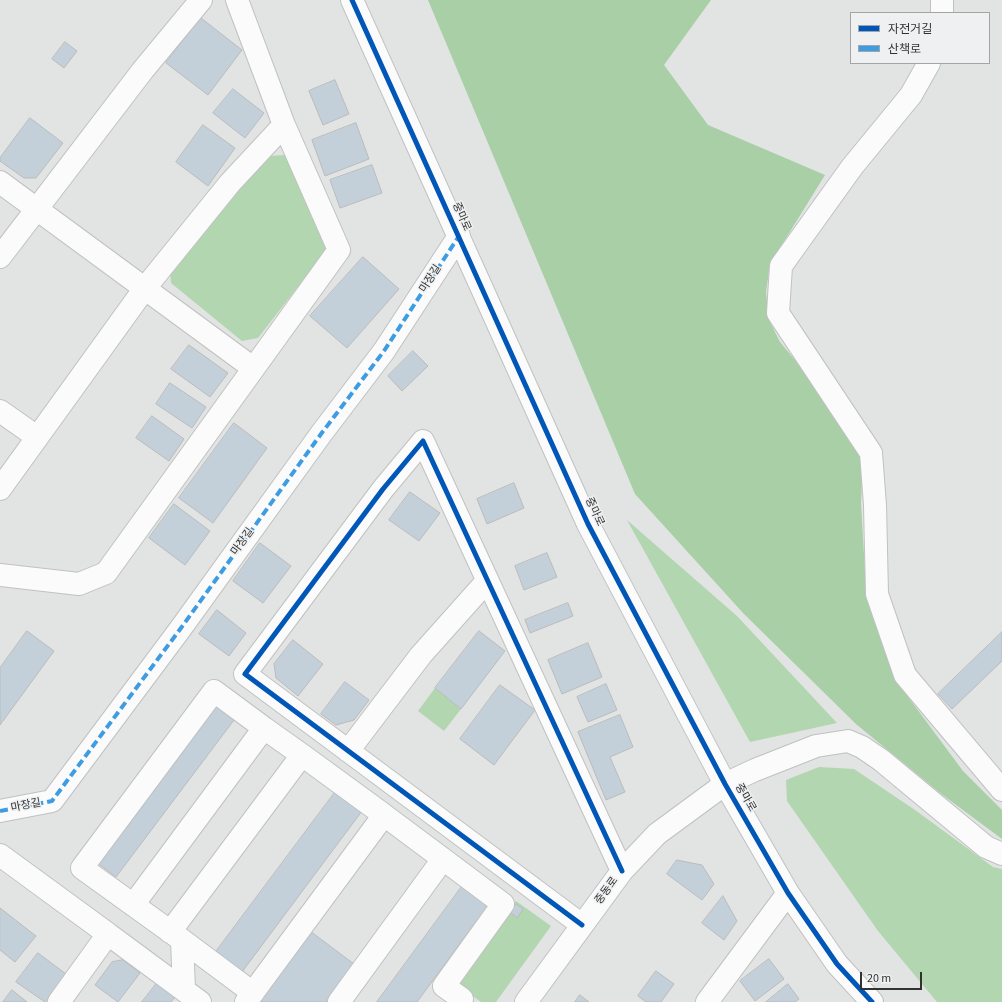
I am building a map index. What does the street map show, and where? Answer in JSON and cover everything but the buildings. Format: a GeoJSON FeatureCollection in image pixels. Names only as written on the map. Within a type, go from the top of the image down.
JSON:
{"type":"FeatureCollection","features":[{"type":"Feature","properties":{"kind":"street"},"geometry":{"type":"LineString","coordinates":[[0,258],[36,208],[143,70],[201,0]]}},
{"type":"Feature","properties":{"kind":"street"},"geometry":{"type":"LineString","coordinates":[[0,574],[79,584],[106,573],[339,250],[284,125],[237,0]]}},
{"type":"Feature","properties":{"kind":"street","name":"중마로"},"geometry":{"type":"LineString","coordinates":[[352,0],[588,524],[726,784],[788,893],[837,964],[872,1002]]}},
{"type":"Feature","properties":{"kind":"street"},"geometry":{"type":"LineString","coordinates":[[942,0],[942,12]]}},
{"type":"Feature","properties":{"kind":"street"},"geometry":{"type":"LineString","coordinates":[[928,64],[911,95],[852,167],[781,266],[778,313],[870,453],[875,505],[877,594],[905,675],[1002,790]]}},
{"type":"Feature","properties":{"kind":"street"},"geometry":{"type":"LineString","coordinates":[[0,489],[145,288],[230,183],[284,125]]}},
{"type":"Feature","properties":{"kind":"street"},"geometry":{"type":"LineString","coordinates":[[0,182],[253,368]]}},
{"type":"Feature","properties":{"kind":"street","name":"마장길"},"geometry":{"type":"LineString","coordinates":[[0,811],[52,801],[181,628],[321,434],[384,351],[459,236]]}},
{"type":"Feature","properties":{"kind":"street"},"geometry":{"type":"LineString","coordinates":[[0,411],[37,437]]}},
{"type":"Feature","properties":{"kind":"street"},"geometry":{"type":"LineString","coordinates":[[582,925],[245,674],[383,489],[423,441],[622,871]]}},
{"type":"Feature","properties":{"kind":"street"},"geometry":{"type":"LineString","coordinates":[[348,751],[421,655],[487,581]]}},
{"type":"Feature","properties":{"kind":"street"},"geometry":{"type":"LineString","coordinates":[[384,815],[250,997],[176,936],[82,868],[214,691],[384,815],[503,904],[444,986],[462,1000],[460,1002]]}},
{"type":"Feature","properties":{"kind":"street"},"geometry":{"type":"LineString","coordinates":[[133,905],[264,728]]}},
{"type":"Feature","properties":{"kind":"street","name":"중동로"},"geometry":{"type":"LineString","coordinates":[[526,1002],[622,871],[657,834],[726,784],[755,770],[816,746],[848,741],[862,747],[881,760],[986,847],[1002,854]]}},
{"type":"Feature","properties":{"kind":"street"},"geometry":{"type":"LineString","coordinates":[[192,996],[176,936],[302,755]]}},
{"type":"Feature","properties":{"kind":"street"},"geometry":{"type":"LineString","coordinates":[[0,855],[192,996]]}},
{"type":"Feature","properties":{"kind":"street"},"geometry":{"type":"LineString","coordinates":[[339,1002],[443,859]]}},
{"type":"Feature","properties":{"kind":"street"},"geometry":{"type":"LineString","coordinates":[[714,999],[788,893]]}},
{"type":"Feature","properties":{"kind":"street"},"geometry":{"type":"LineString","coordinates":[[59,1002],[108,934]]}},
{"type":"Feature","properties":{"kind":"green space"},"geometry":{"type":"Polygon","coordinates":[[[428,0],[711,0],[664,65],[708,125],[825,175],[770,264],[766,292],[769,320],[780,342],[828,400],[863,456],[861,503],[866,590],[894,678],[963,771],[1002,810],[1002,839],[940,793],[856,724],[744,614],[635,494],[428,0]]]}},
{"type":"Feature","properties":{"kind":"green space"},"geometry":{"type":"Polygon","coordinates":[[[287,155],[328,248],[258,338],[242,341],[171,283],[170,269],[267,156],[287,155]]]}},
{"type":"Feature","properties":{"kind":"green space"},"geometry":{"type":"Polygon","coordinates":[[[627,520],[737,616],[837,723],[750,742],[627,520]]]}},
{"type":"Feature","properties":{"kind":"green space"},"geometry":{"type":"Polygon","coordinates":[[[435,688],[461,709],[444,731],[418,711],[435,688]]]}},
{"type":"Feature","properties":{"kind":"green space"},"geometry":{"type":"Polygon","coordinates":[[[819,767],[854,769],[915,810],[993,867],[1002,869],[1002,1002],[937,1002],[878,931],[787,801],[786,780],[819,767]]]}},
{"type":"Feature","properties":{"kind":"green space"},"geometry":{"type":"Polygon","coordinates":[[[516,901],[551,926],[496,1002],[481,1002],[455,983],[516,901]]]}},
{"type":"Feature","properties":{"kind":"marked path"},"geometry":{"type":"LineString","coordinates":[[0,811],[52,801],[181,628],[321,434],[384,351],[459,236]]}},
{"type":"Feature","properties":{"kind":"cycle path"},"geometry":{"type":"LineString","coordinates":[[352,0],[588,524],[725,784],[788,893],[837,964],[872,1002]]}},
{"type":"Feature","properties":{"kind":"cycle path"},"geometry":{"type":"LineString","coordinates":[[582,925],[245,674],[383,489],[423,441],[622,871]]}}]}
